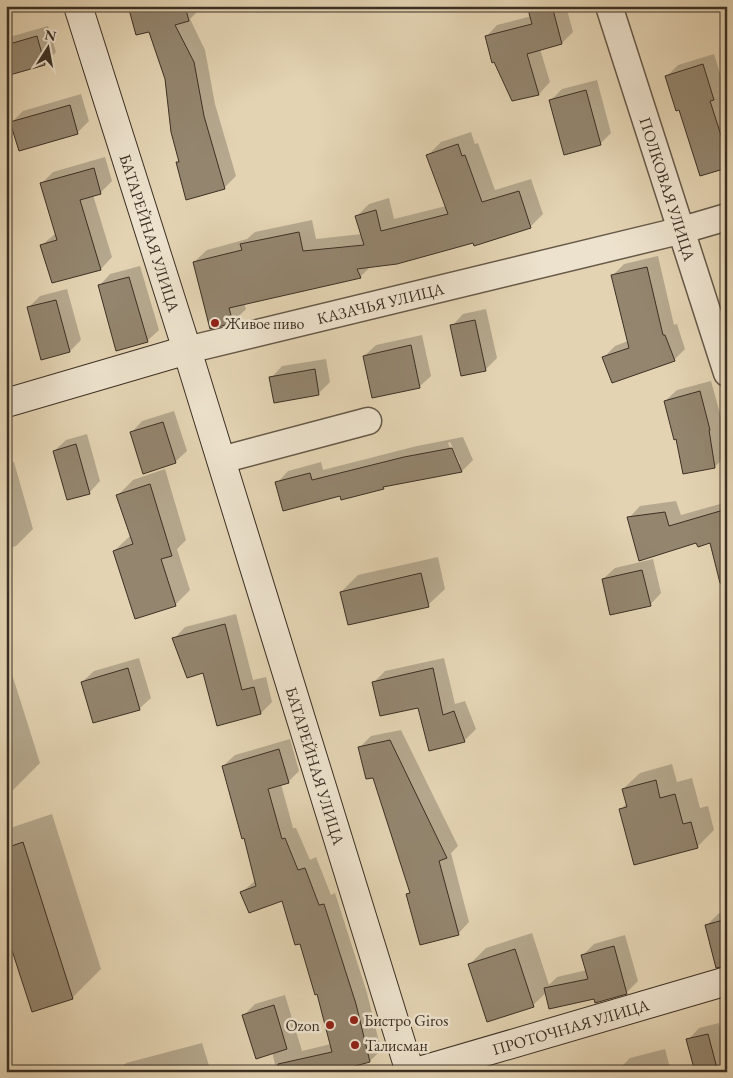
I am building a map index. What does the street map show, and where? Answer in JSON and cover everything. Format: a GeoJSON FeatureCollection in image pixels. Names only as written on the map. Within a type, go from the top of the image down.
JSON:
{"type":"FeatureCollection","features":[{"type":"Feature","properties":{"kind":"street","name":"БАТАРЕЙНАЯ УЛИЦА"},"geometry":{"type":"LineString","coordinates":[[78,6],[187,350],[410,1072]]}},
{"type":"Feature","properties":{"kind":"street","name":"ПОЛКОВАЯ УЛИЦА"},"geometry":{"type":"LineString","coordinates":[[609,6],[727,373]]}},
{"type":"Feature","properties":{"kind":"street","name":"КАЗАЧЬЯ УЛИЦА"},"geometry":{"type":"LineString","coordinates":[[6,403],[187,350],[680,231],[727,217]]}},
{"type":"Feature","properties":{"kind":"street"},"geometry":{"type":"LineString","coordinates":[[221,460],[368,421]]}},
{"type":"Feature","properties":{"kind":"street","name":"ПРОТОЧНАЯ УЛИЦА"},"geometry":{"type":"LineString","coordinates":[[416,1072],[727,981]]}},
{"type":"Feature","properties":{"kind":"building"},"geometry":{"type":"Polygon","coordinates":[[[128,6],[185,6],[189,21],[175,25],[194,62],[204,116],[225,189],[186,200],[176,162],[179,162],[171,132],[165,79],[149,32],[136,35],[128,6]]]}},
{"type":"Feature","properties":{"kind":"building"},"geometry":{"type":"Polygon","coordinates":[[[527,6],[552,6],[562,44],[527,54],[539,95],[512,101],[494,62],[492,63],[485,36],[532,24],[527,6]]]}},
{"type":"Feature","properties":{"kind":"building"},"geometry":{"type":"Polygon","coordinates":[[[37,36],[45,65],[6,76],[6,45],[37,36]]]}},
{"type":"Feature","properties":{"kind":"building"},"geometry":{"type":"Polygon","coordinates":[[[703,64],[714,100],[710,101],[727,154],[727,168],[700,176],[679,110],[676,111],[665,76],[703,64]]]}},
{"type":"Feature","properties":{"kind":"building"},"geometry":{"type":"Polygon","coordinates":[[[586,90],[601,145],[564,155],[549,100],[586,90]]]}},
{"type":"Feature","properties":{"kind":"building"},"geometry":{"type":"Polygon","coordinates":[[[70,105],[78,134],[19,151],[10,122],[70,105]]]}},
{"type":"Feature","properties":{"kind":"building"},"geometry":{"type":"Polygon","coordinates":[[[458,144],[462,156],[465,155],[482,202],[519,191],[531,228],[474,246],[473,243],[397,264],[357,269],[361,278],[229,308],[233,323],[210,329],[193,262],[242,250],[240,244],[299,232],[303,251],[364,245],[355,216],[376,210],[381,231],[448,214],[426,155],[458,144]]]}},
{"type":"Feature","properties":{"kind":"building"},"geometry":{"type":"Polygon","coordinates":[[[94,168],[101,194],[80,200],[101,270],[52,283],[40,245],[57,240],[40,183],[94,168]]]}},
{"type":"Feature","properties":{"kind":"building"},"geometry":{"type":"Polygon","coordinates":[[[647,267],[663,335],[665,335],[675,361],[612,383],[602,357],[629,348],[611,275],[647,267]]]}},
{"type":"Feature","properties":{"kind":"building"},"geometry":{"type":"Polygon","coordinates":[[[129,277],[148,342],[116,351],[98,285],[129,277]]]}},
{"type":"Feature","properties":{"kind":"building"},"geometry":{"type":"Polygon","coordinates":[[[56,300],[70,352],[41,360],[27,307],[56,300]]]}},
{"type":"Feature","properties":{"kind":"building"},"geometry":{"type":"Polygon","coordinates":[[[475,320],[486,371],[461,376],[450,325],[475,320]]]}},
{"type":"Feature","properties":{"kind":"building"},"geometry":{"type":"Polygon","coordinates":[[[411,345],[420,388],[372,398],[363,356],[411,345]]]}},
{"type":"Feature","properties":{"kind":"building"},"geometry":{"type":"Polygon","coordinates":[[[315,369],[319,395],[274,403],[269,377],[315,369]]]}},
{"type":"Feature","properties":{"kind":"building"},"geometry":{"type":"Polygon","coordinates":[[[700,391],[710,430],[715,468],[683,474],[676,439],[674,440],[664,401],[700,391]]]}},
{"type":"Feature","properties":{"kind":"building"},"geometry":{"type":"Polygon","coordinates":[[[163,422],[176,463],[143,474],[130,432],[163,422]]]}},
{"type":"Feature","properties":{"kind":"building"},"geometry":{"type":"Polygon","coordinates":[[[76,444],[90,494],[67,500],[53,451],[76,444]]]}},
{"type":"Feature","properties":{"kind":"building"},"geometry":{"type":"Polygon","coordinates":[[[452,448],[462,472],[383,487],[384,489],[341,500],[340,496],[283,511],[275,482],[310,473],[312,480],[404,457],[452,448]]]}},
{"type":"Feature","properties":{"kind":"building"},"geometry":{"type":"Polygon","coordinates":[[[150,484],[172,556],[161,559],[176,606],[135,619],[113,551],[133,544],[116,495],[150,484]]]}},
{"type":"Feature","properties":{"kind":"building"},"geometry":{"type":"Polygon","coordinates":[[[727,509],[727,582],[720,583],[710,543],[698,547],[696,543],[639,561],[627,517],[665,512],[669,526],[727,509]]]}},
{"type":"Feature","properties":{"kind":"building"},"geometry":{"type":"Polygon","coordinates":[[[642,570],[651,606],[610,615],[602,579],[642,570]]]}},
{"type":"Feature","properties":{"kind":"building"},"geometry":{"type":"Polygon","coordinates":[[[421,573],[429,607],[348,625],[340,592],[421,573]]]}},
{"type":"Feature","properties":{"kind":"building"},"geometry":{"type":"Polygon","coordinates":[[[225,624],[242,690],[254,687],[261,714],[217,726],[203,673],[187,678],[172,638],[225,624]]]}},
{"type":"Feature","properties":{"kind":"building"},"geometry":{"type":"Polygon","coordinates":[[[128,668],[140,710],[93,723],[81,682],[128,668]]]}},
{"type":"Feature","properties":{"kind":"building"},"geometry":{"type":"Polygon","coordinates":[[[433,668],[443,715],[454,711],[465,742],[429,751],[418,708],[380,716],[372,682],[433,668]]]}},
{"type":"Feature","properties":{"kind":"building"},"geometry":{"type":"Polygon","coordinates":[[[390,740],[447,858],[439,861],[459,935],[420,945],[406,894],[410,893],[373,778],[366,779],[358,747],[390,740]]]}},
{"type":"Feature","properties":{"kind":"building"},"geometry":{"type":"Polygon","coordinates":[[[279,749],[289,783],[268,789],[282,839],[285,838],[298,870],[305,868],[319,905],[324,904],[356,1004],[370,1062],[333,1072],[279,1072],[278,1064],[332,1052],[317,994],[315,995],[300,944],[295,945],[282,901],[249,913],[240,892],[256,886],[244,838],[242,839],[222,766],[279,749]]]}},
{"type":"Feature","properties":{"kind":"building"},"geometry":{"type":"Polygon","coordinates":[[[656,780],[660,798],[675,794],[683,824],[691,822],[698,848],[634,865],[619,809],[627,807],[622,789],[656,780]]]}},
{"type":"Feature","properties":{"kind":"building"},"geometry":{"type":"Polygon","coordinates":[[[23,842],[73,999],[32,1012],[6,932],[6,848],[23,842]]]}},
{"type":"Feature","properties":{"kind":"building"},"geometry":{"type":"Polygon","coordinates":[[[727,919],[727,966],[716,968],[705,925],[727,919]]]}},
{"type":"Feature","properties":{"kind":"building"},"geometry":{"type":"Polygon","coordinates":[[[614,946],[627,994],[595,1003],[594,999],[549,1009],[544,988],[588,979],[581,955],[614,946]]]}},
{"type":"Feature","properties":{"kind":"building"},"geometry":{"type":"Polygon","coordinates":[[[515,949],[534,1007],[487,1022],[468,964],[515,949]]]}},
{"type":"Feature","properties":{"kind":"building"},"geometry":{"type":"Polygon","coordinates":[[[274,1005],[287,1049],[256,1059],[242,1015],[274,1005]]]}},
{"type":"Feature","properties":{"kind":"building"},"geometry":{"type":"Polygon","coordinates":[[[708,1034],[718,1072],[695,1072],[686,1039],[708,1034]]]}},
{"type":"Feature","properties":{"kind":"place","name":"Живое пиво"},"geometry":{"type":"Point","coordinates":[215,323]}},
{"type":"Feature","properties":{"kind":"place","name":"Бистро Giros"},"geometry":{"type":"Point","coordinates":[354,1020]}},
{"type":"Feature","properties":{"kind":"place","name":"Ozon"},"geometry":{"type":"Point","coordinates":[330,1025]}},
{"type":"Feature","properties":{"kind":"place","name":"Талисман"},"geometry":{"type":"Point","coordinates":[355,1045]}}]}
